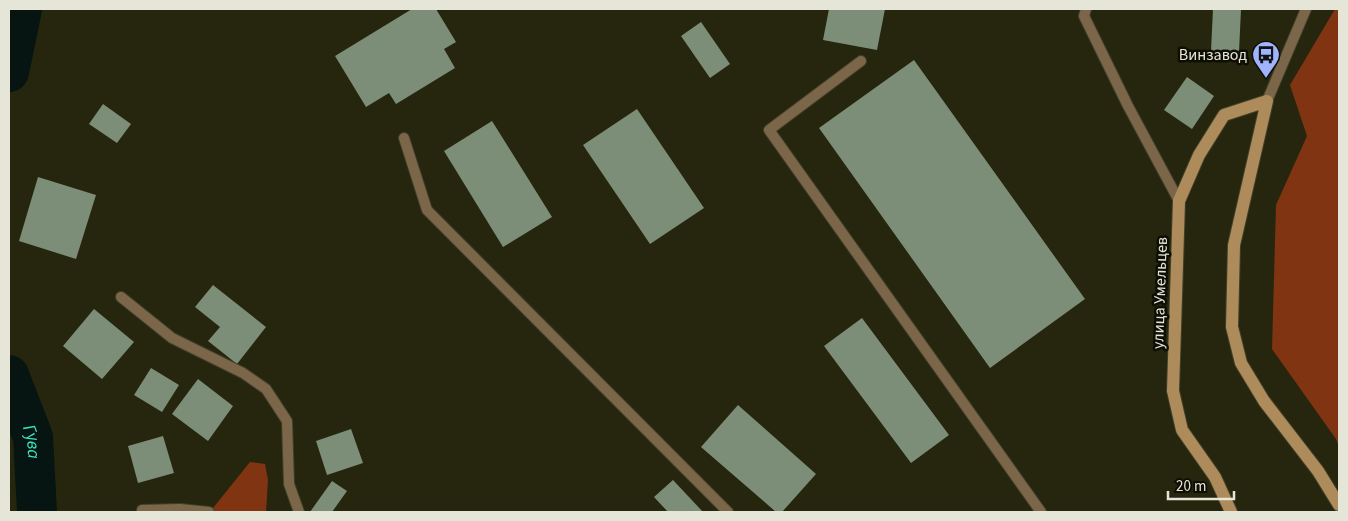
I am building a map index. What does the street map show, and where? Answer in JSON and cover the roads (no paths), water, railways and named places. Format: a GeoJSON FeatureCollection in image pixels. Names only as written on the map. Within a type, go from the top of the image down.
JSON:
{"type":"FeatureCollection","features":[{"type":"Feature","properties":{"kind":"main road","name":"улица Умельцев"},"geometry":{"type":"LineString","coordinates":[[1231,512],[1215,477],[1182,430],[1173,391],[1179,201],[1200,155],[1224,115],[1267,101]]}},
{"type":"Feature","properties":{"kind":"main road"},"geometry":{"type":"LineString","coordinates":[[1267,101],[1234,245],[1232,327],[1241,363],[1260,394],[1318,471],[1339,505]]}},
{"type":"Feature","properties":{"kind":"lane"},"geometry":{"type":"LineString","coordinates":[[1086,9],[1084,16],[1128,106],[1179,201]]}},
{"type":"Feature","properties":{"kind":"lane"},"geometry":{"type":"LineString","coordinates":[[1267,101],[1306,9]]}},
{"type":"Feature","properties":{"kind":"lane"},"geometry":{"type":"LineString","coordinates":[[861,61],[769,130],[1041,512]]}},
{"type":"Feature","properties":{"kind":"lane"},"geometry":{"type":"LineString","coordinates":[[404,138],[427,210],[728,512]]}},
{"type":"Feature","properties":{"kind":"lane"},"geometry":{"type":"LineString","coordinates":[[121,297],[172,338],[243,373],[266,390],[287,421],[290,484],[299,512]]}},
{"type":"Feature","properties":{"kind":"lane"},"geometry":{"type":"LineString","coordinates":[[142,510],[180,509],[209,512]]}},
{"type":"Feature","properties":{"kind":"waterway","name":"Гува"},"geometry":{"type":"LineString","coordinates":[[9,72],[22,9]]}},
{"type":"Feature","properties":{"kind":"waterway","name":"Гува"},"geometry":{"type":"LineString","coordinates":[[9,375],[33,437],[37,512]]}},
{"type":"Feature","properties":{"kind":"place","name":"Винзавод"},"geometry":{"type":"Point","coordinates":[1266,79]}}]}
